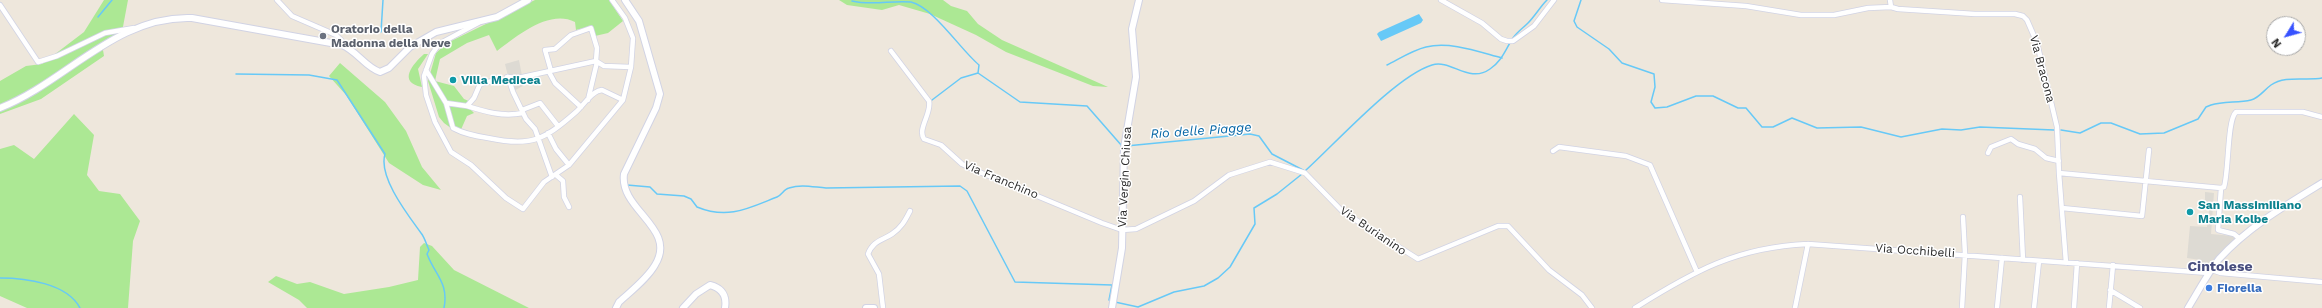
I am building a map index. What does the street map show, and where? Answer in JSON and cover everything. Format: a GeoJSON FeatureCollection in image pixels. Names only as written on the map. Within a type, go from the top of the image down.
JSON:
{"type":"FeatureCollection","features":[{"type":"Feature","properties":{"kind":"street"},"geometry":{"type":"LineString","coordinates":[[277,0],[292,16],[336,35],[342,40],[342,45]]}},
{"type":"Feature","properties":{"kind":"street"},"geometry":{"type":"LineString","coordinates":[[528,0],[497,17],[480,22],[439,44],[432,54],[426,70],[424,83],[426,95],[435,122],[451,152],[471,165],[506,198],[523,209],[544,182],[569,164],[623,100],[631,67],[633,38],[625,18],[612,0]]}},
{"type":"Feature","properties":{"kind":"street"},"geometry":{"type":"LineString","coordinates":[[616,308],[655,266],[661,249],[656,232],[633,203],[623,182],[624,174],[656,108],[660,94],[640,21],[625,0]]}},
{"type":"Feature","properties":{"kind":"street","name":"Via Vergin Chiusa"},"geometry":{"type":"LineString","coordinates":[[1112,308],[1120,265],[1124,148],[1136,77],[1132,29],[1139,0]]}},
{"type":"Feature","properties":{"kind":"street"},"geometry":{"type":"LineString","coordinates":[[1441,0],[1482,23],[1501,39],[1513,41],[1534,26],[1554,0]]}},
{"type":"Feature","properties":{"kind":"street"},"geometry":{"type":"LineString","coordinates":[[1662,0],[1746,6],[1801,15],[1834,15],[1868,8],[1891,7],[1890,0]]}},
{"type":"Feature","properties":{"kind":"street"},"geometry":{"type":"LineString","coordinates":[[0,5],[38,62],[57,56],[105,33],[140,27],[172,17],[192,18],[342,45],[351,48],[368,65],[380,72],[389,68],[410,47],[436,32],[465,23],[480,22]]}},
{"type":"Feature","properties":{"kind":"street","name":"Via Bracona"},"geometry":{"type":"LineString","coordinates":[[1891,7],[1967,14],[2023,16],[2032,29],[2039,51],[2057,127],[2066,263]]}},
{"type":"Feature","properties":{"kind":"street"},"geometry":{"type":"LineString","coordinates":[[0,108],[20,100],[107,43],[140,27]]}},
{"type":"Feature","properties":{"kind":"street"},"geometry":{"type":"LineString","coordinates":[[581,107],[555,83],[549,72],[545,50],[555,49],[571,35],[591,28],[597,48],[596,62],[588,100]]}},
{"type":"Feature","properties":{"kind":"street","name":"Via Franchino"},"geometry":{"type":"LineString","coordinates":[[891,51],[928,99],[931,106],[922,132],[924,139],[946,148],[958,161],[977,171],[1122,230]]}},
{"type":"Feature","properties":{"kind":"street"},"geometry":{"type":"LineString","coordinates":[[569,207],[564,197],[563,181],[554,176],[535,129],[522,111],[508,77],[518,78],[596,62],[604,66],[631,67]]}},
{"type":"Feature","properties":{"kind":"street"},"geometry":{"type":"LineString","coordinates":[[426,70],[446,103],[453,128],[461,133],[510,143],[526,142],[539,138],[548,133],[581,107],[595,92],[602,90],[623,100]]}},
{"type":"Feature","properties":{"kind":"street"},"geometry":{"type":"LineString","coordinates":[[467,106],[474,98],[480,84],[502,79]]}},
{"type":"Feature","properties":{"kind":"street"},"geometry":{"type":"LineString","coordinates":[[446,103],[467,106],[495,114],[512,115],[540,103],[558,126]]}},
{"type":"Feature","properties":{"kind":"street"},"geometry":{"type":"LineString","coordinates":[[2240,239],[2234,234],[2218,230],[2221,188],[2224,187],[2227,175],[2232,121],[2236,112],[2303,112],[2322,117]]}},
{"type":"Feature","properties":{"kind":"street"},"geometry":{"type":"LineString","coordinates":[[548,133],[556,149],[569,164]]}},
{"type":"Feature","properties":{"kind":"street"},"geometry":{"type":"LineString","coordinates":[[1988,153],[1991,147],[2011,139],[2018,144],[2035,149],[2046,158],[2059,161]]}},
{"type":"Feature","properties":{"kind":"street"},"geometry":{"type":"LineString","coordinates":[[1553,151],[1559,147],[1626,156],[1650,165],[1697,272]]}},
{"type":"Feature","properties":{"kind":"street"},"geometry":{"type":"LineString","coordinates":[[2062,208],[2142,216],[2149,150]]}},
{"type":"Feature","properties":{"kind":"street","name":"Via Burianino"},"geometry":{"type":"LineString","coordinates":[[1122,230],[1136,229],[1194,201],[1229,175],[1270,162],[1305,173],[1343,212],[1418,259],[1498,226],[1508,226],[1549,270],[1582,295],[1592,308]]}},
{"type":"Feature","properties":{"kind":"street"},"geometry":{"type":"LineString","coordinates":[[2059,173],[2221,188]]}},
{"type":"Feature","properties":{"kind":"street"},"geometry":{"type":"LineString","coordinates":[[2188,308],[2219,260],[2240,239],[2266,218],[2322,183]]}},
{"type":"Feature","properties":{"kind":"street"},"geometry":{"type":"LineString","coordinates":[[2020,197],[2023,260]]}},
{"type":"Feature","properties":{"kind":"street"},"geometry":{"type":"LineString","coordinates":[[883,308],[879,274],[868,254],[876,241],[891,234],[904,224],[910,211]]}},
{"type":"Feature","properties":{"kind":"street"},"geometry":{"type":"LineString","coordinates":[[1962,308],[1965,254],[1963,217]]}},
{"type":"Feature","properties":{"kind":"street"},"geometry":{"type":"LineString","coordinates":[[1795,308],[1808,244]]}},
{"type":"Feature","properties":{"kind":"street","name":"Via Occhibelli"},"geometry":{"type":"LineString","coordinates":[[1635,308],[1697,272],[1740,253],[1782,245],[1808,244],[2211,272],[2322,282]]}},
{"type":"Feature","properties":{"kind":"street"},"geometry":{"type":"LineString","coordinates":[[1997,308],[2002,258]]}},
{"type":"Feature","properties":{"kind":"street"},"geometry":{"type":"LineString","coordinates":[[2034,308],[2039,261]]}},
{"type":"Feature","properties":{"kind":"street"},"geometry":{"type":"LineString","coordinates":[[2074,308],[2077,263]]}},
{"type":"Feature","properties":{"kind":"street"},"geometry":{"type":"LineString","coordinates":[[2109,308],[2113,266]]}},
{"type":"Feature","properties":{"kind":"street"},"geometry":{"type":"LineString","coordinates":[[683,308],[696,294],[710,285],[722,291],[725,297],[725,308]]}},
{"type":"Feature","properties":{"kind":"street"},"geometry":{"type":"LineString","coordinates":[[2110,290],[2140,308]]}},
{"type":"Feature","properties":{"kind":"street"},"geometry":{"type":"LineString","coordinates":[[866,308],[874,308]]}},
{"type":"Feature","properties":{"kind":"green space"},"geometry":{"type":"Polygon","coordinates":[[[104,0],[128,0],[122,32],[102,44],[104,56],[41,99],[0,114],[0,81],[26,66],[42,64],[84,32],[104,0]]]}},
{"type":"Feature","properties":{"kind":"green space"},"geometry":{"type":"Polygon","coordinates":[[[535,0],[609,0],[623,21],[608,33],[595,36],[592,26],[576,30],[575,22],[565,19],[555,19],[534,26],[514,38],[497,51],[489,35],[467,43],[440,59],[435,81],[454,86],[464,99],[471,102],[470,109],[474,113],[467,116],[459,134],[444,123],[439,117],[428,81],[436,53],[447,43],[535,0]]]}},
{"type":"Feature","properties":{"kind":"green space"},"geometry":{"type":"Polygon","coordinates":[[[839,0],[943,0],[951,6],[967,11],[978,24],[1002,40],[1108,87],[1093,86],[1006,52],[976,35],[930,14],[899,5],[882,10],[847,5],[839,0]]]}},
{"type":"Feature","properties":{"kind":"green space"},"geometry":{"type":"Polygon","coordinates":[[[424,54],[428,54],[418,69],[422,87],[414,85],[410,81],[409,77],[412,68],[424,54]]]}},
{"type":"Feature","properties":{"kind":"green space"},"geometry":{"type":"Polygon","coordinates":[[[340,63],[385,102],[406,131],[422,167],[441,190],[423,185],[389,163],[346,95],[329,76],[340,63]]]}},
{"type":"Feature","properties":{"kind":"green space"},"geometry":{"type":"Polygon","coordinates":[[[74,114],[94,135],[87,175],[99,191],[120,194],[140,221],[133,241],[128,308],[27,308],[0,296],[0,149],[14,145],[34,159],[74,114]]]}},
{"type":"Feature","properties":{"kind":"green space"},"geometry":{"type":"Polygon","coordinates":[[[424,243],[432,246],[454,270],[529,308],[307,308],[299,300],[268,282],[276,276],[297,284],[310,282],[344,294],[389,287],[418,280],[420,247],[424,243]]]}},
{"type":"Feature","properties":{"kind":"shaded area"},"geometry":{"type":"Polygon","coordinates":[[[519,60],[522,76],[546,73],[512,92],[505,64],[519,60]]]}},
{"type":"Feature","properties":{"kind":"shaded area"},"geometry":{"type":"Polygon","coordinates":[[[2205,192],[2214,193],[2211,234],[2233,236],[2236,238],[2206,270],[2199,269],[2200,260],[2187,258],[2190,226],[2207,227],[2210,203],[2205,202],[2205,192]]]}},
{"type":"Feature","properties":{"kind":"water"},"geometry":{"type":"Polygon","coordinates":[[[1419,14],[1423,20],[1421,23],[1381,41],[1377,34],[1379,32],[1419,14]]]}},
{"type":"Feature","properties":{"kind":"waterway"},"geometry":{"type":"LineString","coordinates":[[98,17],[112,0]]}},
{"type":"Feature","properties":{"kind":"waterway"},"geometry":{"type":"LineString","coordinates":[[381,32],[383,0]]}},
{"type":"Feature","properties":{"kind":"waterway","name":"Rio delle Piagge"},"geometry":{"type":"LineString","coordinates":[[1305,171],[1384,96],[1401,82],[1417,72],[1432,65],[1439,64],[1475,74],[1482,73],[1490,69],[1500,59],[1515,36],[1531,20],[1547,0]]}},
{"type":"Feature","properties":{"kind":"waterway"},"geometry":{"type":"LineString","coordinates":[[1581,0],[1574,21],[1577,27],[1609,49],[1622,63],[1654,74],[1655,87],[1651,102],[1655,108],[1667,107],[1696,96],[1713,96],[1738,108],[1746,108],[1762,127],[1773,127],[1792,118],[1817,128],[1861,127],[1901,137],[1942,129],[1961,130],[1980,127],[2054,130]]}},
{"type":"Feature","properties":{"kind":"waterway","name":"Rio delle Piagge"},"geometry":{"type":"LineString","coordinates":[[852,1],[867,3],[911,2],[919,5],[937,20],[979,65],[978,73]]}},
{"type":"Feature","properties":{"kind":"waterway"},"geometry":{"type":"LineString","coordinates":[[1387,65],[1416,50],[1426,47],[1445,45],[1464,48],[1502,58]]}},
{"type":"Feature","properties":{"kind":"waterway","name":"Rio delle Piagge"},"geometry":{"type":"LineString","coordinates":[[978,73],[1020,102],[1087,106],[1122,146]]}},
{"type":"Feature","properties":{"kind":"waterway"},"geometry":{"type":"LineString","coordinates":[[932,100],[961,78],[978,73]]}},
{"type":"Feature","properties":{"kind":"waterway"},"geometry":{"type":"LineString","coordinates":[[236,74],[309,75],[337,80],[385,154],[384,163],[390,184],[402,206],[424,237],[429,250],[427,254],[445,292],[444,308]]}},
{"type":"Feature","properties":{"kind":"waterway"},"geometry":{"type":"LineString","coordinates":[[2061,130],[2080,133],[2101,123],[2111,123],[2140,134],[2164,133],[2198,119],[2206,107],[2226,102],[2254,99],[2277,82],[2289,79],[2322,78]]}},
{"type":"Feature","properties":{"kind":"waterway","name":"Rio delle Piagge"},"geometry":{"type":"LineString","coordinates":[[1126,146],[1250,134],[1259,136],[1272,154],[1303,170]]}},
{"type":"Feature","properties":{"kind":"waterway"},"geometry":{"type":"LineString","coordinates":[[1115,302],[1138,307],[1174,292],[1204,286],[1218,278],[1230,267],[1255,224],[1254,208],[1277,194],[1302,174]]}},
{"type":"Feature","properties":{"kind":"waterway"},"geometry":{"type":"LineString","coordinates":[[627,185],[650,187],[657,194],[684,196],[691,199],[697,207],[708,211],[719,212],[738,211],[748,208],[777,197],[787,189],[798,186],[826,188],[960,186],[967,191],[1015,282],[1112,285],[1109,300],[1111,301]]}},
{"type":"Feature","properties":{"kind":"waterway"},"geometry":{"type":"LineString","coordinates":[[0,278],[33,281],[56,288],[66,293],[80,308]]}},
{"type":"Feature","properties":{"kind":"place","name":"Oratorio della Madonna della Neve"},"geometry":{"type":"Point","coordinates":[323,36]}},
{"type":"Feature","properties":{"kind":"place","name":"Villa Medicea"},"geometry":{"type":"Point","coordinates":[453,80]}},
{"type":"Feature","properties":{"kind":"place","name":"San Massimiliano Maria Kolbe"},"geometry":{"type":"Point","coordinates":[2190,212]}},
{"type":"Feature","properties":{"kind":"place","name":"Fiorella"},"geometry":{"type":"Point","coordinates":[2209,288]}},
{"type":"Feature","properties":{"kind":"district","name":"Cintolese"},"geometry":{"type":"Point","coordinates":[2220,267]}}]}
